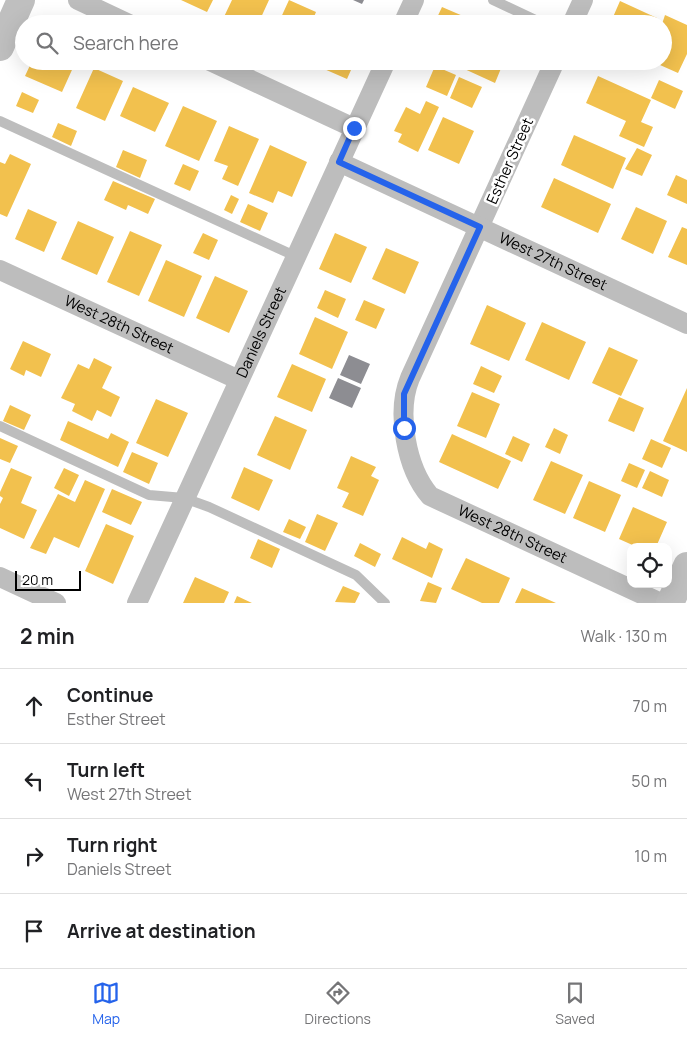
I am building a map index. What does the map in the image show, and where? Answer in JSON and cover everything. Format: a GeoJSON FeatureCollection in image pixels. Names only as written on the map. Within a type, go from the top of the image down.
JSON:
{"type":"FeatureCollection","features":[{"type":"Feature","properties":{"kind":"street"},"geometry":{"type":"LineString","coordinates":[[0,47],[21,0]]}},
{"type":"Feature","properties":{"kind":"street"},"geometry":{"type":"LineString","coordinates":[[78,0],[110,15]]}},
{"type":"Feature","properties":{"kind":"street"},"geometry":{"type":"LineString","coordinates":[[407,15],[413,0]]}},
{"type":"Feature","properties":{"kind":"street"},"geometry":{"type":"LineString","coordinates":[[576,15],[583,0]]}},
{"type":"Feature","properties":{"kind":"street"},"geometry":{"type":"LineString","coordinates":[[229,70],[354,128]]}},
{"type":"Feature","properties":{"kind":"street","name":"Daniels Street"},"geometry":{"type":"LineString","coordinates":[[137,603],[382,70]]}},
{"type":"Feature","properties":{"kind":"street","name":"Esther Street"},"geometry":{"type":"LineString","coordinates":[[404,428],[404,394],[551,70]]}},
{"type":"Feature","properties":{"kind":"street","name":"West 27th Street"},"geometry":{"type":"LineString","coordinates":[[339,162],[687,324]]}},
{"type":"Feature","properties":{"kind":"street","name":"West 28th Street"},"geometry":{"type":"LineString","coordinates":[[0,270],[239,380]]}},
{"type":"Feature","properties":{"kind":"street","name":"West 28th Street"},"geometry":{"type":"LineString","coordinates":[[404,428],[416,475],[430,496],[661,603]]}},
{"type":"Feature","properties":{"kind":"street"},"geometry":{"type":"LineString","coordinates":[[0,577],[56,603]]}},
{"type":"Feature","properties":{"kind":"lane"},"geometry":{"type":"LineString","coordinates":[[493,0],[525,15]]}},
{"type":"Feature","properties":{"kind":"lane"},"geometry":{"type":"LineString","coordinates":[[0,121],[295,256]]}},
{"type":"Feature","properties":{"kind":"lane"},"geometry":{"type":"LineString","coordinates":[[0,426],[149,495],[184,498],[209,507],[356,575],[385,603]]}},
{"type":"Feature","properties":{"kind":"building: Homes"},"geometry":{"type":"Polygon","coordinates":[[[181,0],[213,0],[207,12],[181,0]]]}},
{"type":"Feature","properties":{"kind":"building: Homes"},"geometry":{"type":"Polygon","coordinates":[[[232,0],[269,0],[262,15],[225,15],[232,0]]]}},
{"type":"Feature","properties":{"kind":"building: Homes"},"geometry":{"type":"Polygon","coordinates":[[[289,0],[316,12],[315,15],[282,15],[289,0]]]}},
{"type":"Feature","properties":{"kind":"building: Homes"},"geometry":{"type":"Polygon","coordinates":[[[620,1],[650,15],[614,15],[620,1]]]}},
{"type":"Feature","properties":{"kind":"building: Homes"},"geometry":{"type":"Polygon","coordinates":[[[442,7],[461,15],[438,15],[442,7]]]}},
{"type":"Feature","properties":{"kind":"building: Homes"},"geometry":{"type":"Polygon","coordinates":[[[672,18],[687,25],[687,54],[678,73],[671,70],[672,18]]]}},
{"type":"Feature","properties":{"kind":"building: Homes"},"geometry":{"type":"Polygon","coordinates":[[[28,70],[72,70],[62,92],[25,76],[28,70]]]}},
{"type":"Feature","properties":{"kind":"building: Homes"},"geometry":{"type":"Polygon","coordinates":[[[93,70],[98,70],[123,81],[105,121],[76,108],[93,70]]]}},
{"type":"Feature","properties":{"kind":"building: Homes"},"geometry":{"type":"Polygon","coordinates":[[[326,70],[351,70],[347,79],[326,70]]]}},
{"type":"Feature","properties":{"kind":"building: Homes"},"geometry":{"type":"Polygon","coordinates":[[[433,70],[444,70],[456,75],[447,96],[426,87],[433,70]]]}},
{"type":"Feature","properties":{"kind":"building: Homes"},"geometry":{"type":"Polygon","coordinates":[[[467,70],[500,70],[495,83],[467,70]]]}},
{"type":"Feature","properties":{"kind":"building: Homes"},"geometry":{"type":"Polygon","coordinates":[[[598,76],[651,100],[641,122],[653,127],[644,147],[619,136],[626,121],[586,103],[598,76]]]}},
{"type":"Feature","properties":{"kind":"building: Homes"},"geometry":{"type":"Polygon","coordinates":[[[459,77],[482,87],[472,108],[450,98],[459,77]]]}},
{"type":"Feature","properties":{"kind":"building: Homes"},"geometry":{"type":"Polygon","coordinates":[[[659,80],[683,91],[675,109],[651,98],[659,80]]]}},
{"type":"Feature","properties":{"kind":"building: Homes"},"geometry":{"type":"Polygon","coordinates":[[[133,87],[169,103],[155,132],[120,116],[133,87]]]}},
{"type":"Feature","properties":{"kind":"building: Homes"},"geometry":{"type":"Polygon","coordinates":[[[22,92],[39,100],[33,113],[16,106],[22,92]]]}},
{"type":"Feature","properties":{"kind":"building: Homes"},"geometry":{"type":"Polygon","coordinates":[[[426,101],[439,107],[418,152],[398,142],[402,134],[394,131],[406,107],[420,114],[426,101]]]}},
{"type":"Feature","properties":{"kind":"building: Homes"},"geometry":{"type":"Polygon","coordinates":[[[183,106],[217,121],[199,161],[165,146],[183,106]]]}},
{"type":"Feature","properties":{"kind":"building: Homes"},"geometry":{"type":"Polygon","coordinates":[[[443,117],[474,131],[459,164],[428,150],[443,117]]]}},
{"type":"Feature","properties":{"kind":"building: Homes"},"geometry":{"type":"Polygon","coordinates":[[[58,123],[77,131],[71,146],[52,137],[58,123]]]}},
{"type":"Feature","properties":{"kind":"building: Homes"},"geometry":{"type":"Polygon","coordinates":[[[229,126],[259,139],[238,186],[222,179],[228,166],[214,161],[229,126]]]}},
{"type":"Feature","properties":{"kind":"building: Homes"},"geometry":{"type":"Polygon","coordinates":[[[574,135],[626,158],[613,189],[561,165],[574,135]]]}},
{"type":"Feature","properties":{"kind":"building: Homes"},"geometry":{"type":"Polygon","coordinates":[[[270,145],[307,162],[292,197],[278,191],[273,203],[249,193],[270,145]]]}},
{"type":"Feature","properties":{"kind":"building: Homes"},"geometry":{"type":"Polygon","coordinates":[[[637,148],[652,155],[642,176],[625,169],[637,148]]]}},
{"type":"Feature","properties":{"kind":"building: Homes"},"geometry":{"type":"Polygon","coordinates":[[[123,150],[147,160],[140,178],[116,167],[123,150]]]}},
{"type":"Feature","properties":{"kind":"building: Homes"},"geometry":{"type":"Polygon","coordinates":[[[10,154],[31,164],[7,217],[0,214],[0,162],[5,164],[10,154]]]}},
{"type":"Feature","properties":{"kind":"building: Homes"},"geometry":{"type":"Polygon","coordinates":[[[183,164],[199,171],[190,191],[174,184],[183,164]]]}},
{"type":"Feature","properties":{"kind":"building: Homes"},"geometry":{"type":"Polygon","coordinates":[[[676,175],[687,180],[687,204],[667,195],[676,175]]]}},
{"type":"Feature","properties":{"kind":"building: Homes"},"geometry":{"type":"Polygon","coordinates":[[[554,178],[611,204],[598,233],[541,207],[554,178]]]}},
{"type":"Feature","properties":{"kind":"building: Homes"},"geometry":{"type":"Polygon","coordinates":[[[113,181],[155,199],[148,214],[128,205],[126,210],[104,200],[113,181]]]}},
{"type":"Feature","properties":{"kind":"building: Homes"},"geometry":{"type":"Polygon","coordinates":[[[231,195],[239,199],[232,214],[224,210],[231,195]]]}},
{"type":"Feature","properties":{"kind":"building: Homes"},"geometry":{"type":"Polygon","coordinates":[[[248,204],[268,213],[260,231],[240,222],[248,204]]]}},
{"type":"Feature","properties":{"kind":"building: Homes"},"geometry":{"type":"Polygon","coordinates":[[[636,207],[667,221],[653,254],[621,239],[636,207]]]}},
{"type":"Feature","properties":{"kind":"building: Homes"},"geometry":{"type":"Polygon","coordinates":[[[28,209],[57,222],[44,252],[15,239],[28,209]]]}},
{"type":"Feature","properties":{"kind":"building: Homes"},"geometry":{"type":"Polygon","coordinates":[[[78,221],[114,237],[97,275],[61,259],[78,221]]]}},
{"type":"Feature","properties":{"kind":"building: Homes"},"geometry":{"type":"Polygon","coordinates":[[[682,227],[687,229],[687,265],[668,257],[682,227]]]}},
{"type":"Feature","properties":{"kind":"building: Homes"},"geometry":{"type":"Polygon","coordinates":[[[130,231],[162,245],[139,296],[107,282],[130,231]]]}},
{"type":"Feature","properties":{"kind":"building: Homes"},"geometry":{"type":"Polygon","coordinates":[[[203,233],[218,240],[209,260],[193,253],[203,233]]]}},
{"type":"Feature","properties":{"kind":"building: Homes"},"geometry":{"type":"Polygon","coordinates":[[[335,233],[367,247],[351,283],[319,269],[335,233]]]}},
{"type":"Feature","properties":{"kind":"building: Homes"},"geometry":{"type":"Polygon","coordinates":[[[386,248],[419,262],[405,294],[372,279],[386,248]]]}},
{"type":"Feature","properties":{"kind":"building: Homes"},"geometry":{"type":"Polygon","coordinates":[[[166,260],[202,276],[184,317],[148,301],[166,260]]]}},
{"type":"Feature","properties":{"kind":"building: Homes"},"geometry":{"type":"Polygon","coordinates":[[[215,276],[248,291],[229,333],[196,318],[215,276]]]}},
{"type":"Feature","properties":{"kind":"building: Homes"},"geometry":{"type":"Polygon","coordinates":[[[325,290],[346,299],[338,318],[317,308],[325,290]]]}},
{"type":"Feature","properties":{"kind":"building: Homes"},"geometry":{"type":"Polygon","coordinates":[[[364,300],[385,309],[376,329],[355,320],[364,300]]]}},
{"type":"Feature","properties":{"kind":"building: Homes"},"geometry":{"type":"Polygon","coordinates":[[[487,305],[526,323],[509,361],[470,344],[487,305]]]}},
{"type":"Feature","properties":{"kind":"building: Homes"},"geometry":{"type":"Polygon","coordinates":[[[315,317],[348,332],[332,369],[299,354],[315,317]]]}},
{"type":"Feature","properties":{"kind":"building: Homes"},"geometry":{"type":"Polygon","coordinates":[[[542,322],[586,342],[569,380],[525,360],[542,322]]]}},
{"type":"Feature","properties":{"kind":"building: Homes"},"geometry":{"type":"Polygon","coordinates":[[[23,341],[51,354],[41,377],[26,370],[24,376],[10,369],[23,341]]]}},
{"type":"Feature","properties":{"kind":"building: Homes"},"geometry":{"type":"Polygon","coordinates":[[[609,347],[638,360],[621,396],[592,383],[609,347]]]}},
{"type":"Feature","properties":{"kind":"building: Homes"},"geometry":{"type":"Polygon","coordinates":[[[94,358],[112,367],[102,388],[120,397],[111,417],[97,410],[92,421],[72,411],[75,404],[61,398],[78,364],[89,369],[94,358]]]}},
{"type":"Feature","properties":{"kind":"building: Homes"},"geometry":{"type":"Polygon","coordinates":[[[292,364],[326,379],[312,412],[277,397],[292,364]]]}},
{"type":"Feature","properties":{"kind":"building: Homes"},"geometry":{"type":"Polygon","coordinates":[[[481,366],[502,376],[494,393],[473,384],[481,366]]]}},
{"type":"Feature","properties":{"kind":"building: Homes"},"geometry":{"type":"Polygon","coordinates":[[[687,388],[687,452],[663,441],[687,388]]]}},
{"type":"Feature","properties":{"kind":"building: Homes"},"geometry":{"type":"Polygon","coordinates":[[[472,392],[500,404],[486,438],[457,426],[472,392]]]}},
{"type":"Feature","properties":{"kind":"building: Homes"},"geometry":{"type":"Polygon","coordinates":[[[619,397],[644,408],[634,432],[608,421],[619,397]]]}},
{"type":"Feature","properties":{"kind":"building: Homes"},"geometry":{"type":"Polygon","coordinates":[[[156,399],[188,413],[168,457],[136,443],[156,399]]]}},
{"type":"Feature","properties":{"kind":"building: Homes"},"geometry":{"type":"Polygon","coordinates":[[[10,405],[31,415],[24,430],[3,421],[10,405]]]}},
{"type":"Feature","properties":{"kind":"building: Homes"},"geometry":{"type":"Polygon","coordinates":[[[275,416],[307,430],[290,470],[257,455],[275,416]]]}},
{"type":"Feature","properties":{"kind":"building: Homes"},"geometry":{"type":"Polygon","coordinates":[[[68,421],[108,439],[111,433],[129,442],[118,467],[60,440],[68,421]]]}},
{"type":"Feature","properties":{"kind":"building: Homes"},"geometry":{"type":"Polygon","coordinates":[[[554,428],[568,435],[560,454],[545,447],[554,428]]]}},
{"type":"Feature","properties":{"kind":"building: Homes"},"geometry":{"type":"Polygon","coordinates":[[[452,434],[511,461],[498,489],[439,462],[452,434]]]}},
{"type":"Feature","properties":{"kind":"building: Homes"},"geometry":{"type":"Polygon","coordinates":[[[513,436],[530,444],[522,462],[505,454],[513,436]]]}},
{"type":"Feature","properties":{"kind":"building: Homes"},"geometry":{"type":"Polygon","coordinates":[[[0,438],[18,446],[10,463],[0,459],[0,438]]]}},
{"type":"Feature","properties":{"kind":"building: Homes"},"geometry":{"type":"Polygon","coordinates":[[[651,439],[671,448],[662,468],[642,459],[651,439]]]}},
{"type":"Feature","properties":{"kind":"building: Homes"},"geometry":{"type":"Polygon","coordinates":[[[132,452],[158,463],[149,484],[123,472],[132,452]]]}},
{"type":"Feature","properties":{"kind":"building: Homes"},"geometry":{"type":"Polygon","coordinates":[[[351,456],[376,467],[371,476],[379,480],[363,516],[342,507],[349,493],[337,488],[351,456]]]}},
{"type":"Feature","properties":{"kind":"building: Homes"},"geometry":{"type":"Polygon","coordinates":[[[551,461],[583,475],[565,514],[533,500],[551,461]]]}},
{"type":"Feature","properties":{"kind":"building: Homes"},"geometry":{"type":"Polygon","coordinates":[[[629,463],[645,470],[637,488],[621,481],[629,463]]]}},
{"type":"Feature","properties":{"kind":"building: Homes"},"geometry":{"type":"Polygon","coordinates":[[[244,467],[273,480],[259,511],[231,498],[244,467]]]}},
{"type":"Feature","properties":{"kind":"building: Homes"},"geometry":{"type":"Polygon","coordinates":[[[11,468],[32,477],[21,503],[37,510],[24,539],[0,528],[0,504],[3,498],[0,496],[0,492],[11,468]]]}},
{"type":"Feature","properties":{"kind":"building: Homes"},"geometry":{"type":"Polygon","coordinates":[[[64,468],[79,475],[69,496],[54,488],[64,468]]]}},
{"type":"Feature","properties":{"kind":"building: Homes"},"geometry":{"type":"Polygon","coordinates":[[[650,471],[669,480],[662,497],[642,488],[650,471]]]}},
{"type":"Feature","properties":{"kind":"building: Homes"},"geometry":{"type":"Polygon","coordinates":[[[85,480],[105,489],[79,548],[54,537],[46,554],[30,548],[58,494],[75,502],[85,480]]]}},
{"type":"Feature","properties":{"kind":"building: Homes"},"geometry":{"type":"Polygon","coordinates":[[[589,481],[621,495],[605,532],[573,518],[589,481]]]}},
{"type":"Feature","properties":{"kind":"building: Homes"},"geometry":{"type":"Polygon","coordinates":[[[112,489],[142,502],[131,525],[102,512],[112,489]]]}},
{"type":"Feature","properties":{"kind":"building: Homes"},"geometry":{"type":"Polygon","coordinates":[[[633,507],[667,522],[658,543],[628,543],[619,539],[633,507]]]}},
{"type":"Feature","properties":{"kind":"building: Homes"},"geometry":{"type":"Polygon","coordinates":[[[317,514],[338,523],[325,551],[305,542],[317,514]]]}},
{"type":"Feature","properties":{"kind":"building: Homes"},"geometry":{"type":"Polygon","coordinates":[[[289,519],[306,527],[300,539],[283,532],[289,519]]]}},
{"type":"Feature","properties":{"kind":"building: Homes"},"geometry":{"type":"Polygon","coordinates":[[[106,524],[134,536],[113,584],[85,571],[106,524]]]}},
{"type":"Feature","properties":{"kind":"building: Homes"},"geometry":{"type":"Polygon","coordinates":[[[402,537],[426,549],[429,542],[443,549],[432,578],[392,559],[402,537]]]}},
{"type":"Feature","properties":{"kind":"building: Homes"},"geometry":{"type":"Polygon","coordinates":[[[258,539],[280,549],[272,568],[250,558],[258,539]]]}},
{"type":"Feature","properties":{"kind":"building: Homes"},"geometry":{"type":"Polygon","coordinates":[[[360,543],[381,554],[375,567],[354,556],[360,543]]]}},
{"type":"Feature","properties":{"kind":"building: Homes"},"geometry":{"type":"Polygon","coordinates":[[[466,558],[510,578],[499,603],[482,603],[451,589],[466,558]]]}},
{"type":"Feature","properties":{"kind":"building: Homes"},"geometry":{"type":"Polygon","coordinates":[[[195,577],[229,592],[224,603],[183,603],[195,577]]]}},
{"type":"Feature","properties":{"kind":"building: Homes"},"geometry":{"type":"Polygon","coordinates":[[[428,582],[442,588],[436,603],[420,601],[428,582]]]}},
{"type":"Feature","properties":{"kind":"building: Homes"},"geometry":{"type":"Polygon","coordinates":[[[343,586],[360,593],[355,603],[335,602],[343,586]]]}},
{"type":"Feature","properties":{"kind":"building: Homes"},"geometry":{"type":"Polygon","coordinates":[[[522,588],[556,603],[515,603],[522,588]]]}},
{"type":"Feature","properties":{"kind":"building: Homes"},"geometry":{"type":"Polygon","coordinates":[[[237,596],[252,603],[234,603],[237,596]]]}},
{"type":"Feature","properties":{"kind":"building: Industry"},"geometry":{"type":"Polygon","coordinates":[[[353,0],[364,0],[362,4],[353,0]]]}},
{"type":"Feature","properties":{"kind":"building: Industry"},"geometry":{"type":"Polygon","coordinates":[[[349,355],[370,364],[361,384],[340,375],[349,355]]]}},
{"type":"Feature","properties":{"kind":"building: Industry"},"geometry":{"type":"Polygon","coordinates":[[[338,378],[361,388],[352,408],[329,398],[338,378]]]}},
{"type":"Feature","properties":{"kind":"route"},"geometry":{"type":"LineString","coordinates":[[354,128],[339,162],[480,227],[410,378],[404,394],[402,410],[404,428]]}}]}
